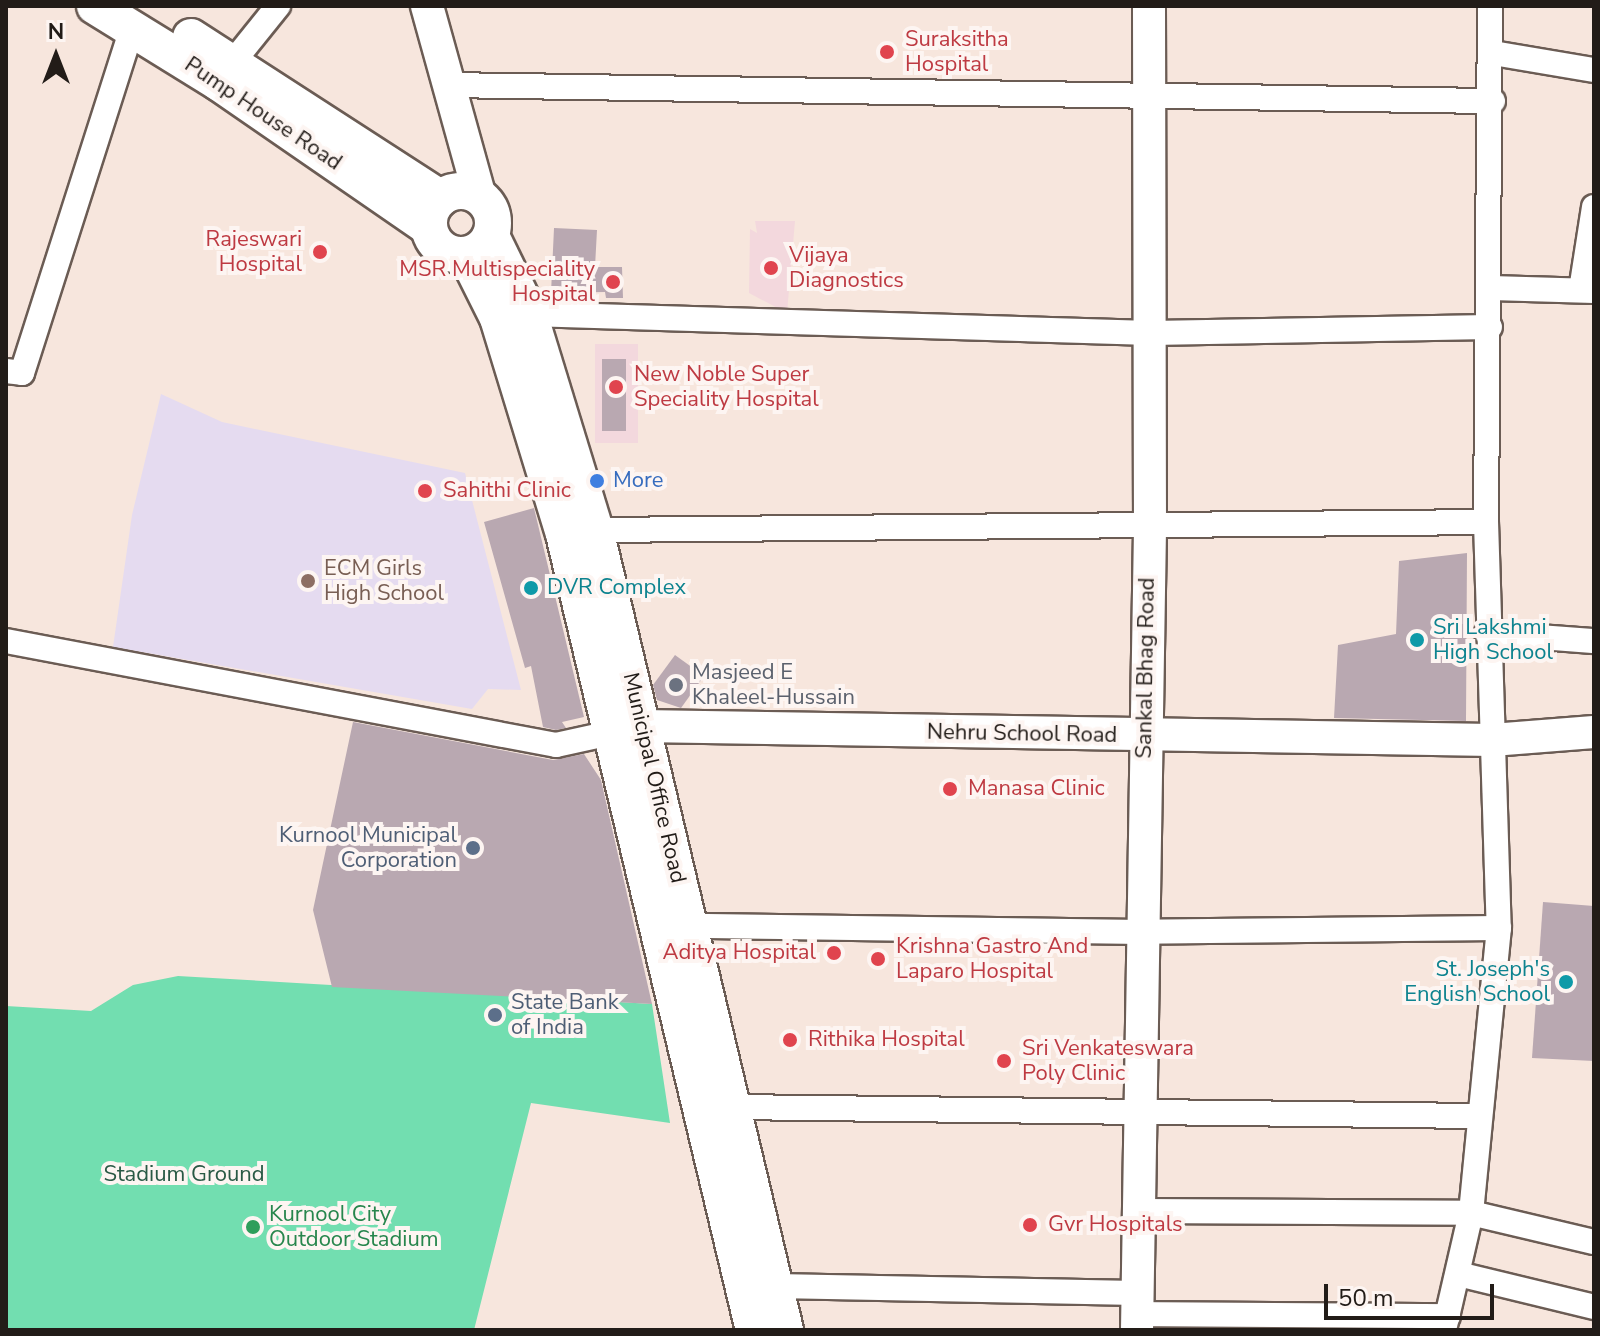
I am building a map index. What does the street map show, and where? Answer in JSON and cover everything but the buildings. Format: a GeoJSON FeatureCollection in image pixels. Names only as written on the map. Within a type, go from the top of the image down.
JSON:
{"type":"FeatureCollection","features":[{"type":"Feature","properties":{"kind":"main road","name":"Pump House Road"},"geometry":{"type":"LineString","coordinates":[[95,6],[135,17],[434,213]]}},
{"type":"Feature","properties":{"kind":"main road"},"geometry":{"type":"LineString","coordinates":[[135,17],[233,62],[434,213],[437,246],[479,246],[493,215],[480,197],[460,191],[434,213]]}},
{"type":"Feature","properties":{"kind":"main road","name":"Municipal Office Road"},"geometry":{"type":"LineString","coordinates":[[479,246],[529,314],[595,530],[626,729],[754,1330]]}},
{"type":"Feature","properties":{"kind":"main road","name":"Municipal Office Road"},"geometry":{"type":"LineString","coordinates":[[479,246],[564,534],[689,926],[785,1330]]}},
{"type":"Feature","properties":{"kind":"street"},"geometry":{"type":"LineString","coordinates":[[233,62],[278,6]]}},
{"type":"Feature","properties":{"kind":"street"},"geometry":{"type":"LineString","coordinates":[[427,6],[446,85],[480,197]]}},
{"type":"Feature","properties":{"kind":"street","name":"Sankal Bhag Road"},"geometry":{"type":"LineString","coordinates":[[1137,1312],[1144,1113],[1144,736],[1150,528],[1149,6]]}},
{"type":"Feature","properties":{"kind":"street"},"geometry":{"type":"LineString","coordinates":[[775,1286],[1137,1312],[1446,1323],[1471,1213],[1499,928],[1487,633],[1493,101],[1490,6]]}},
{"type":"Feature","properties":{"kind":"street"},"geometry":{"type":"LineString","coordinates":[[6,371],[22,373],[135,17]]}},
{"type":"Feature","properties":{"kind":"street"},"geometry":{"type":"LineString","coordinates":[[1493,53],[1594,70]]}},
{"type":"Feature","properties":{"kind":"street"},"geometry":{"type":"LineString","coordinates":[[446,85],[1493,101]]}},
{"type":"Feature","properties":{"kind":"street"},"geometry":{"type":"LineString","coordinates":[[1491,288],[1588,290],[1594,207]]}},
{"type":"Feature","properties":{"kind":"street"},"geometry":{"type":"LineString","coordinates":[[529,314],[1151,333],[1490,327]]}},
{"type":"Feature","properties":{"kind":"street"},"geometry":{"type":"LineString","coordinates":[[595,530],[1150,528],[1486,522]]}},
{"type":"Feature","properties":{"kind":"street"},"geometry":{"type":"LineString","coordinates":[[1487,633],[1594,641]]}},
{"type":"Feature","properties":{"kind":"street"},"geometry":{"type":"LineString","coordinates":[[6,641],[556,745],[626,729]]}},
{"type":"Feature","properties":{"kind":"street","name":"Nehru School Road"},"geometry":{"type":"LineString","coordinates":[[626,729],[1492,740],[1594,732]]}},
{"type":"Feature","properties":{"kind":"street"},"geometry":{"type":"LineString","coordinates":[[689,926],[1142,932],[1499,928]]}},
{"type":"Feature","properties":{"kind":"street"},"geometry":{"type":"LineString","coordinates":[[730,1107],[1480,1116]]}},
{"type":"Feature","properties":{"kind":"street"},"geometry":{"type":"LineString","coordinates":[[1141,1211],[1471,1213],[1594,1242]]}},
{"type":"Feature","properties":{"kind":"street"},"geometry":{"type":"LineString","coordinates":[[1458,1274],[1594,1307]]}},
{"type":"Feature","properties":{"kind":"shaded area","name":"Vijaya Diagnostics"},"geometry":{"type":"Polygon","coordinates":[[[755,221],[795,221],[787,313],[749,293],[750,229],[757,233],[755,221]]]}},
{"type":"Feature","properties":{"kind":"shaded area","name":"New Noble Super Speciality Hospital"},"geometry":{"type":"Polygon","coordinates":[[[595,344],[638,344],[638,443],[595,443],[595,344]]]}},
{"type":"Feature","properties":{"kind":"shaded area","name":"ECM Girls High School"},"geometry":{"type":"Polygon","coordinates":[[[161,394],[222,422],[465,473],[521,690],[488,689],[472,709],[113,647],[132,515],[161,394]]]}},
{"type":"Feature","properties":{"kind":"green space","name":"Kurnool City Outdoor Stadium"},"geometry":{"type":"Polygon","coordinates":[[[178,976],[652,1004],[670,1123],[531,1103],[474,1330],[6,1330],[6,1006],[91,1011],[133,985],[178,976]]]}},
{"type":"Feature","properties":{"kind":"place","name":"Suraksitha Hospital"},"geometry":{"type":"Point","coordinates":[887,52]}},
{"type":"Feature","properties":{"kind":"place","name":"Rajeswari Hospital"},"geometry":{"type":"Point","coordinates":[320,252]}},
{"type":"Feature","properties":{"kind":"place","name":"Vijaya Diagnostics"},"geometry":{"type":"Point","coordinates":[771,268]}},
{"type":"Feature","properties":{"kind":"place","name":"MSR Multispeciality Hospital"},"geometry":{"type":"Point","coordinates":[613,282]}},
{"type":"Feature","properties":{"kind":"place","name":"New Noble Super Speciality Hospital"},"geometry":{"type":"Point","coordinates":[616,387]}},
{"type":"Feature","properties":{"kind":"place","name":"More"},"geometry":{"type":"Point","coordinates":[597,481]}},
{"type":"Feature","properties":{"kind":"place","name":"Sahithi Clinic"},"geometry":{"type":"Point","coordinates":[425,491]}},
{"type":"Feature","properties":{"kind":"place","name":"ECM Girls High School"},"geometry":{"type":"Point","coordinates":[308,581]}},
{"type":"Feature","properties":{"kind":"place","name":"DVR Complex"},"geometry":{"type":"Point","coordinates":[531,588]}},
{"type":"Feature","properties":{"kind":"place","name":"Sri Lakshmi High School"},"geometry":{"type":"Point","coordinates":[1417,640]}},
{"type":"Feature","properties":{"kind":"place","name":"Masjeed E Khaleel-Hussain"},"geometry":{"type":"Point","coordinates":[676,685]}},
{"type":"Feature","properties":{"kind":"place","name":"Manasa Clinic"},"geometry":{"type":"Point","coordinates":[950,789]}},
{"type":"Feature","properties":{"kind":"place","name":"Kurnool Municipal Corporation"},"geometry":{"type":"Point","coordinates":[473,848]}},
{"type":"Feature","properties":{"kind":"place","name":"Aditya Hospital"},"geometry":{"type":"Point","coordinates":[834,953]}},
{"type":"Feature","properties":{"kind":"place","name":"Krishna Gastro And Laparo Hospital"},"geometry":{"type":"Point","coordinates":[878,959]}},
{"type":"Feature","properties":{"kind":"place","name":"St. Joseph's English School"},"geometry":{"type":"Point","coordinates":[1566,982]}},
{"type":"Feature","properties":{"kind":"place","name":"State Bank of India"},"geometry":{"type":"Point","coordinates":[495,1015]}},
{"type":"Feature","properties":{"kind":"place","name":"Rithika Hospital"},"geometry":{"type":"Point","coordinates":[790,1040]}},
{"type":"Feature","properties":{"kind":"place","name":"Sri Venkateswara Poly Clinic"},"geometry":{"type":"Point","coordinates":[1004,1061]}},
{"type":"Feature","properties":{"kind":"place","name":"Gvr Hospitals"},"geometry":{"type":"Point","coordinates":[1030,1225]}},
{"type":"Feature","properties":{"kind":"place","name":"Kurnool City Outdoor Stadium"},"geometry":{"type":"Point","coordinates":[253,1227]}},
{"type":"Feature","properties":{"kind":"park label","name":"Stadium Ground"},"geometry":{"type":"Point","coordinates":[184,1175]}}]}
